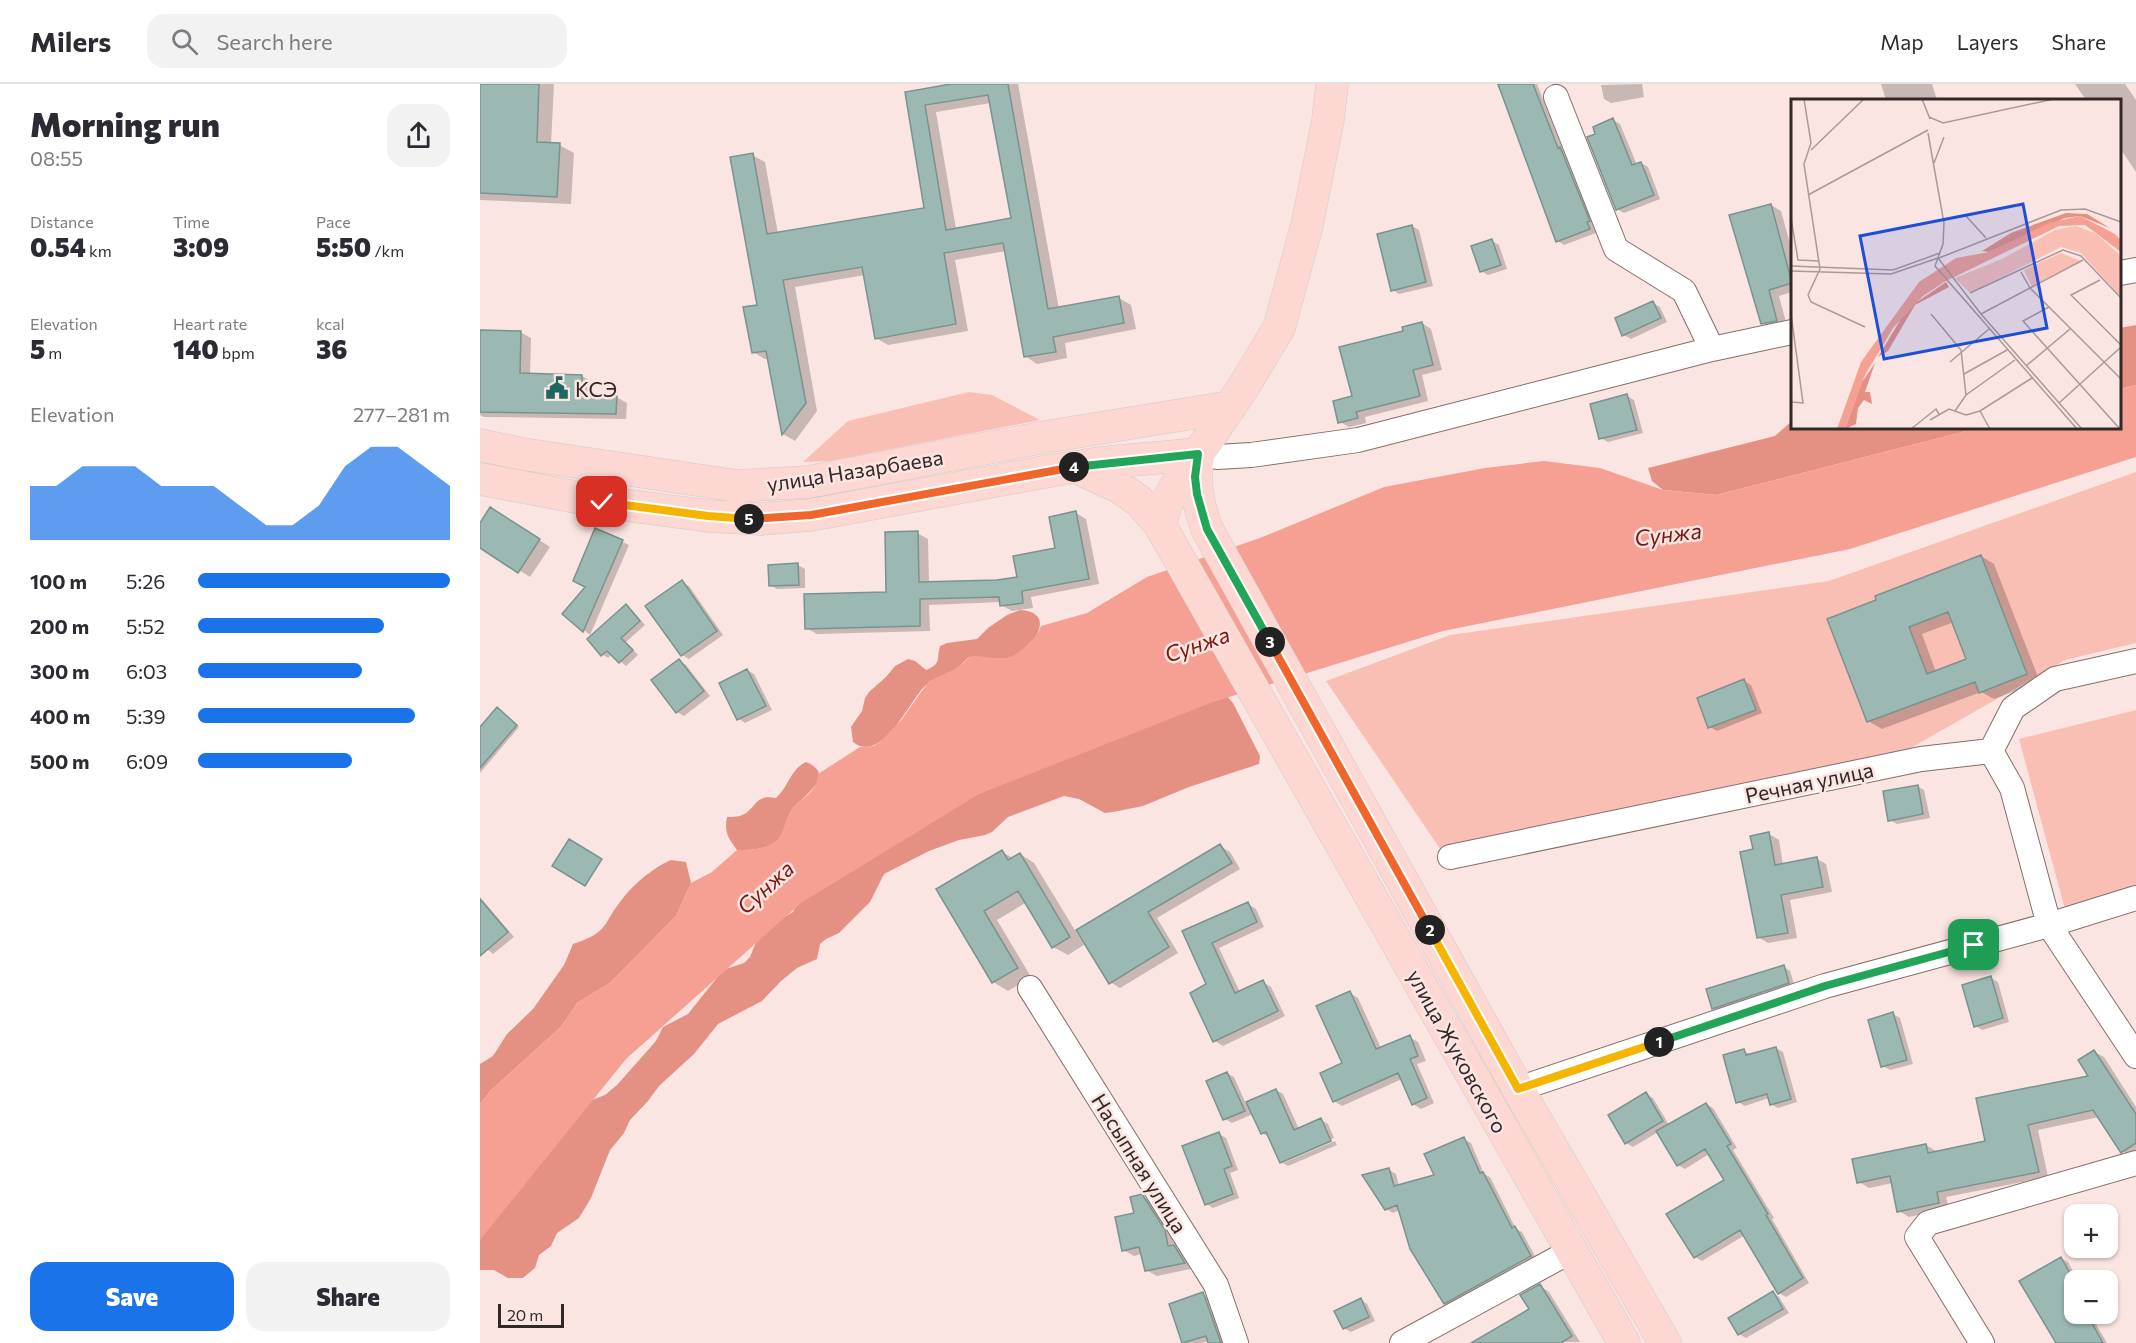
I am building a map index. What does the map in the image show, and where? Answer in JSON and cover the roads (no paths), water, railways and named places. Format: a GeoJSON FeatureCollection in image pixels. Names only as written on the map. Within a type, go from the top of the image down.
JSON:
{"type":"FeatureCollection","features":[{"type":"Feature","properties":{"kind":"main road"},"geometry":{"type":"LineString","coordinates":[[1167,538],[1166,504],[1173,488],[1230,407],[1279,328],[1307,225],[1328,120],[1332,84]]}},
{"type":"Feature","properties":{"kind":"main road","name":"улица Назарбаева"},"geometry":{"type":"LineString","coordinates":[[480,445],[524,454],[737,486],[808,482],[1113,425],[1230,407]]}},
{"type":"Feature","properties":{"kind":"main road"},"geometry":{"type":"LineString","coordinates":[[1113,425],[1175,444],[1198,454]]}},
{"type":"Feature","properties":{"kind":"main road"},"geometry":{"type":"LineString","coordinates":[[1198,454],[1195,477],[1197,494],[1207,529],[1518,1089],[1665,1343]]}},
{"type":"Feature","properties":{"kind":"main road","name":"улица Назарбаева"},"geometry":{"type":"LineString","coordinates":[[480,479],[602,502],[708,516],[761,519],[811,515],[1075,467],[1198,454]]}},
{"type":"Feature","properties":{"kind":"main road","name":"улица Жуковского"},"geometry":{"type":"LineString","coordinates":[[1075,467],[1119,487],[1139,501],[1167,538],[1624,1343]]}},
{"type":"Feature","properties":{"kind":"street"},"geometry":{"type":"LineString","coordinates":[[1556,97],[1617,249],[1684,291],[1712,349]]}},
{"type":"Feature","properties":{"kind":"street"},"geometry":{"type":"LineString","coordinates":[[2121,273],[2136,270]]}},
{"type":"Feature","properties":{"kind":"street"},"geometry":{"type":"LineString","coordinates":[[1198,454],[1217,457],[1251,455],[1358,440],[1712,349],[1791,332]]}},
{"type":"Feature","properties":{"kind":"street"},"geometry":{"type":"LineString","coordinates":[[2136,661],[2055,679],[2013,708],[1991,751],[2012,788],[2049,925],[2136,1056]]}},
{"type":"Feature","properties":{"kind":"street","name":"Речная улица"},"geometry":{"type":"LineString","coordinates":[[1450,857],[1921,759],[1991,751]]}},
{"type":"Feature","properties":{"kind":"street"},"geometry":{"type":"LineString","coordinates":[[1518,1089],[1825,986],[2049,925],[2136,898]]}},
{"type":"Feature","properties":{"kind":"street","name":"Насыпная улица"},"geometry":{"type":"LineString","coordinates":[[1030,988],[1216,1285],[1236,1343]]}},
{"type":"Feature","properties":{"kind":"street"},"geometry":{"type":"LineString","coordinates":[[1982,1343],[1917,1237],[1929,1223],[2136,1163]]}},
{"type":"Feature","properties":{"kind":"street"},"geometry":{"type":"LineString","coordinates":[[1402,1343],[1571,1251]]}},
{"type":"Feature","properties":{"kind":"water","name":"Сунжа"},"geometry":{"type":"Polygon","coordinates":[[[2136,385],[2136,457],[1850,549],[1443,631],[1213,702],[979,794],[801,903],[626,1059],[480,1240],[480,1104],[491,1090],[561,1027],[577,1003],[610,983],[676,916],[691,883],[712,872],[737,850],[763,848],[777,840],[791,811],[814,787],[818,774],[860,747],[874,746],[880,742],[902,719],[929,681],[958,668],[969,657],[1005,658],[1012,656],[1033,639],[1041,626],[1087,613],[1147,577],[1260,538],[1384,487],[1485,468],[1544,461],[1600,468],[1663,490],[1716,495],[1974,429],[2121,429],[2121,389],[2136,385]]]}},
{"type":"Feature","properties":{"kind":"place","name":"КСЭ"},"geometry":{"type":"Point","coordinates":[557,388]}}]}
